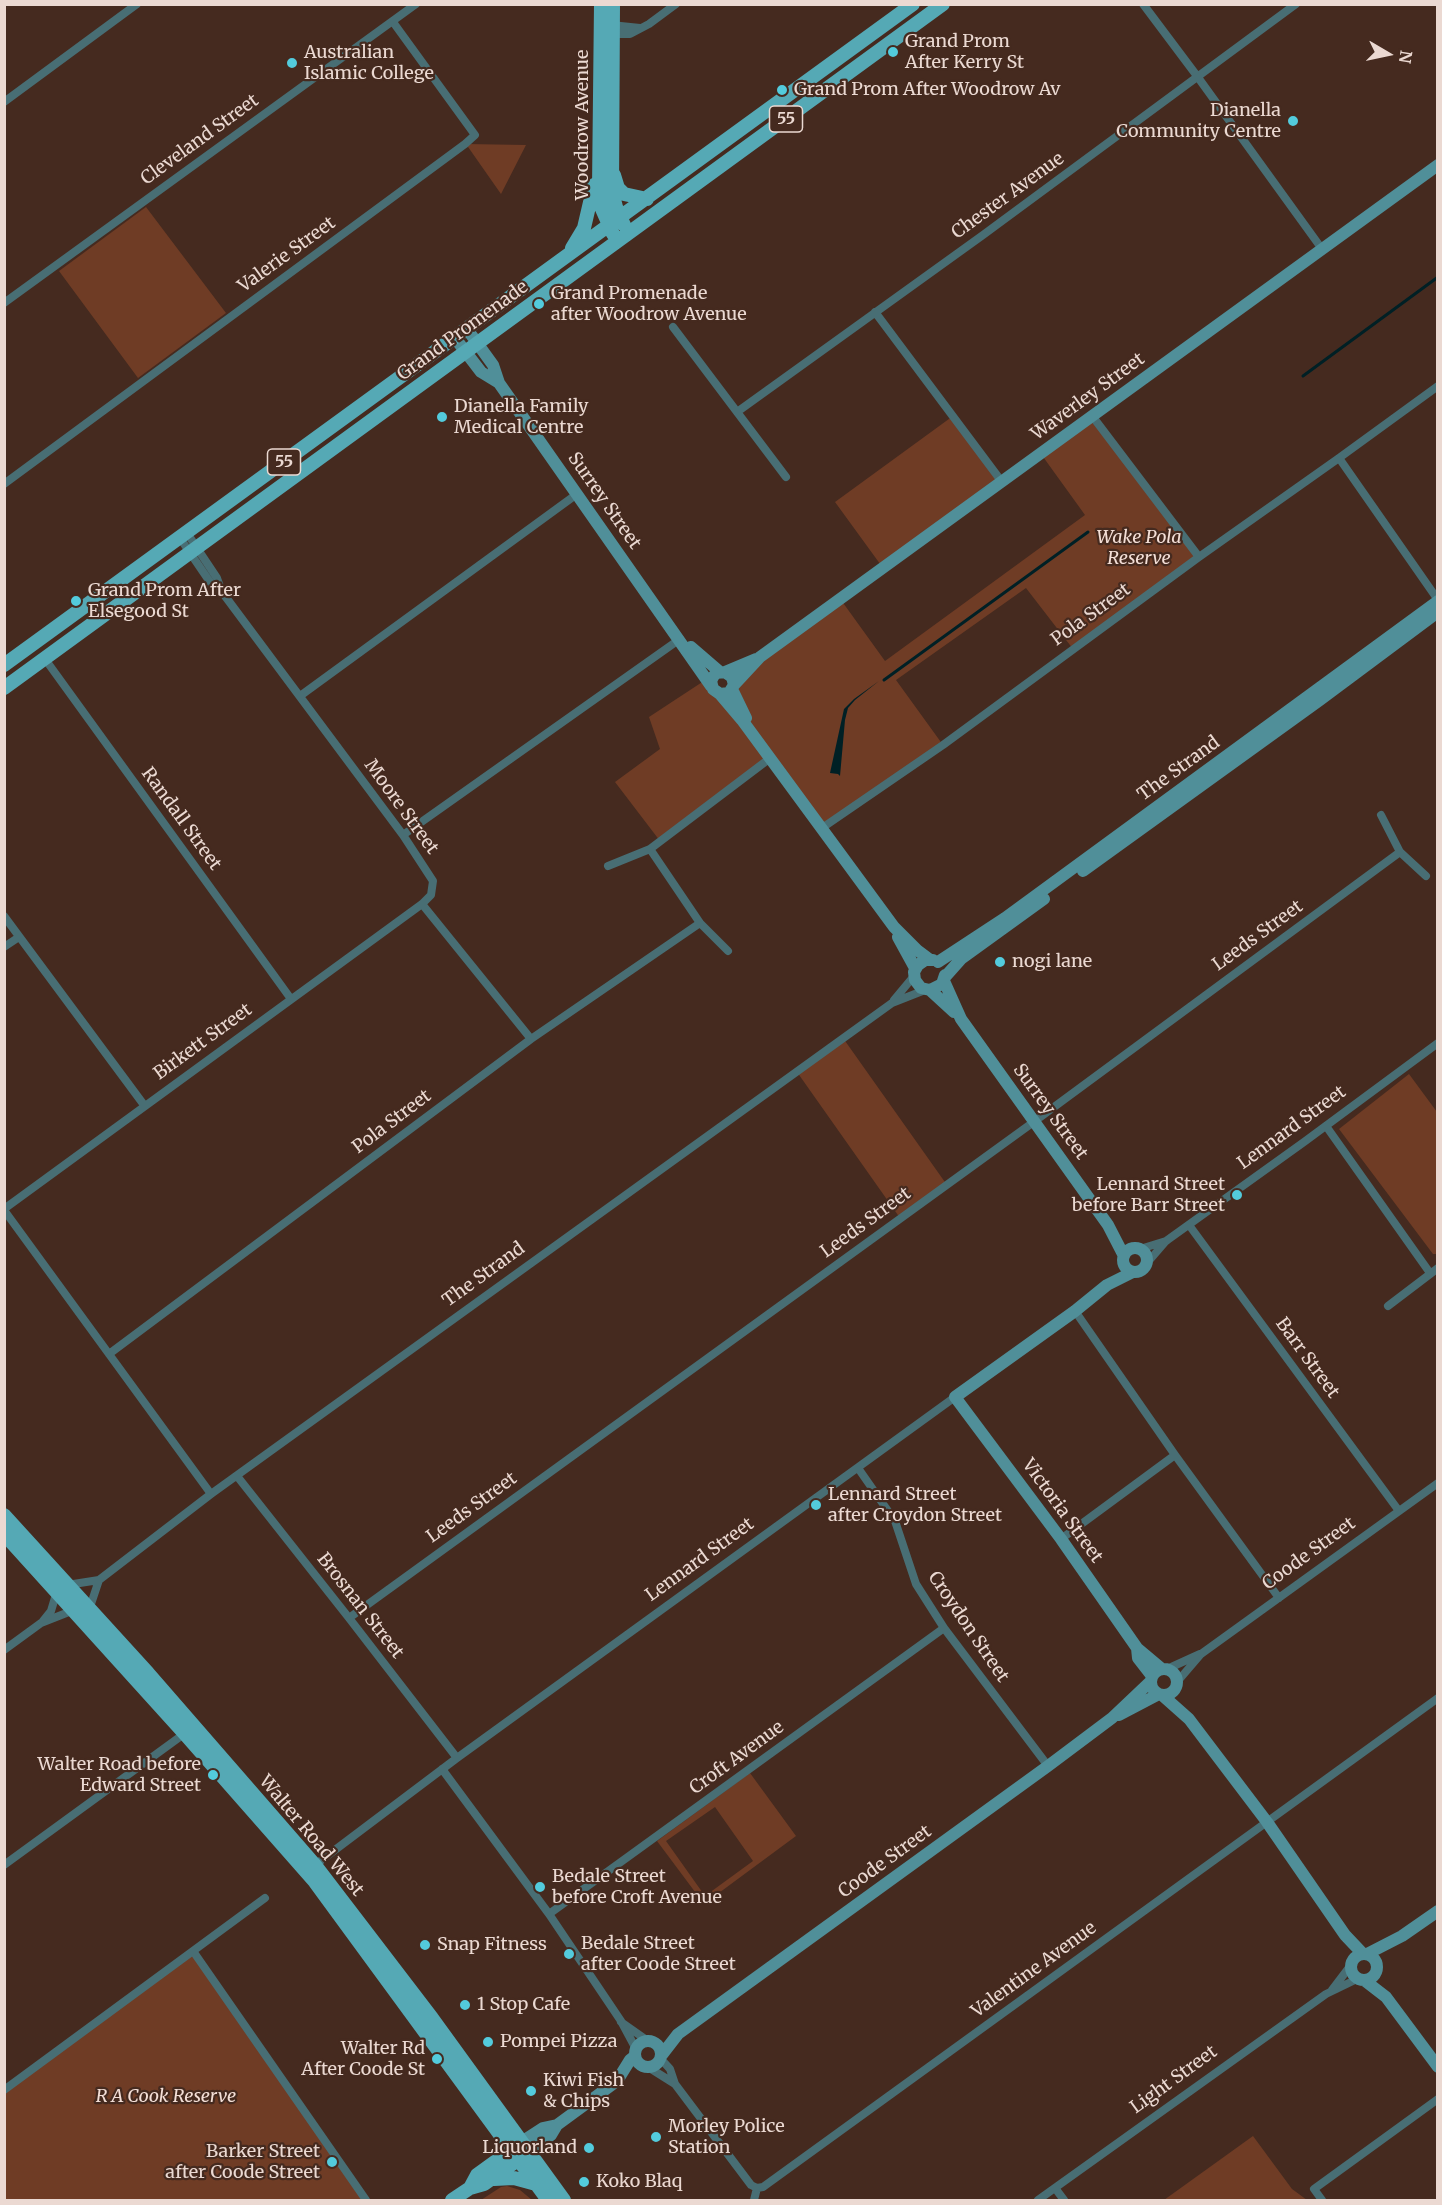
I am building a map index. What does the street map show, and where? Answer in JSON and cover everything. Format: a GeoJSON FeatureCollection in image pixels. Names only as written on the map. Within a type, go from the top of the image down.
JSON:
{"type":"FeatureCollection","features":[{"type":"Feature","properties":{"kind":"main road","name":"Woodrow Avenue"},"geometry":{"type":"LineString","coordinates":[[601,4],[607,30],[605,158],[599,187],[602,209],[614,222],[630,233]]}},
{"type":"Feature","properties":{"kind":"main road","name":"Woodrow Avenue"},"geometry":{"type":"LineString","coordinates":[[607,30],[614,4]]}},
{"type":"Feature","properties":{"kind":"main road","name":"Grand Promenade"},"geometry":{"type":"LineString","coordinates":[[4,665],[648,199],[913,4]]}},
{"type":"Feature","properties":{"kind":"main road","name":"Grand Promenade"},"geometry":{"type":"LineString","coordinates":[[4,688],[943,4]]}},
{"type":"Feature","properties":{"kind":"main road"},"geometry":{"type":"LineString","coordinates":[[605,158],[621,192],[633,197],[648,199]]}},
{"type":"Feature","properties":{"kind":"main road"},"geometry":{"type":"LineString","coordinates":[[563,259],[584,228],[605,158]]}},
{"type":"Feature","properties":{"kind":"main road","name":"Woodrow Avenue"},"geometry":{"type":"LineString","coordinates":[[614,222],[618,242]]}},
{"type":"Feature","properties":{"kind":"main road","name":"Walter Road West"},"geometry":{"type":"LineString","coordinates":[[4,1515],[62,1588],[74,1611],[190,1730],[315,1865],[432,2018],[564,2200]]}},
{"type":"Feature","properties":{"kind":"main road","name":"Walter Road West"},"geometry":{"type":"LineString","coordinates":[[4,1534],[89,1610],[315,1882],[548,2200]]}},
{"type":"Feature","properties":{"kind":"main road"},"geometry":{"type":"LineString","coordinates":[[470,2188],[477,2175],[526,2146]]}},
{"type":"Feature","properties":{"kind":"main road"},"geometry":{"type":"LineString","coordinates":[[452,2200],[470,2188],[492,2179],[514,2155]]}},
{"type":"Feature","properties":{"kind":"main road"},"geometry":{"type":"LineString","coordinates":[[492,2179],[510,2177],[536,2184]]}},
{"type":"Feature","properties":{"kind":"street"},"geometry":{"type":"LineString","coordinates":[[4,102],[137,4]]}},
{"type":"Feature","properties":{"kind":"street","name":"Cleveland Street"},"geometry":{"type":"LineString","coordinates":[[4,303],[416,4]]}},
{"type":"Feature","properties":{"kind":"street"},"geometry":{"type":"LineString","coordinates":[[607,30],[640,28],[676,4]]}},
{"type":"Feature","properties":{"kind":"street"},"geometry":{"type":"LineString","coordinates":[[1143,4],[1322,249]]}},
{"type":"Feature","properties":{"kind":"street","name":"Chester Avenue"},"geometry":{"type":"LineString","coordinates":[[737,412],[1296,4]]}},
{"type":"Feature","properties":{"kind":"street","name":"Valerie Street"},"geometry":{"type":"LineString","coordinates":[[4,483],[447,158],[475,135],[393,22]]}},
{"type":"Feature","properties":{"kind":"street","name":"Waverley Street"},"geometry":{"type":"LineString","coordinates":[[733,687],[760,657],[1437,165]]}},
{"type":"Feature","properties":{"kind":"street"},"geometry":{"type":"LineString","coordinates":[[875,312],[1002,482]]}},
{"type":"Feature","properties":{"kind":"street"},"geometry":{"type":"LineString","coordinates":[[673,327],[786,477]]}},
{"type":"Feature","properties":{"kind":"street","name":"Surrey Street"},"geometry":{"type":"LineString","coordinates":[[467,329],[493,364],[499,383],[716,690],[753,735],[894,927],[916,950],[933,961]]}},
{"type":"Feature","properties":{"kind":"street","name":"Surrey Street"},"geometry":{"type":"LineString","coordinates":[[455,338],[481,372],[499,383]]}},
{"type":"Feature","properties":{"kind":"street","name":"Pola Street"},"geometry":{"type":"LineString","coordinates":[[822,828],[943,745],[1198,557],[1339,459],[1437,386]]}},
{"type":"Feature","properties":{"kind":"street"},"geometry":{"type":"LineString","coordinates":[[1093,417],[1198,557]]}},
{"type":"Feature","properties":{"kind":"street"},"geometry":{"type":"LineString","coordinates":[[1339,459],[1437,600]]}},
{"type":"Feature","properties":{"kind":"street"},"geometry":{"type":"LineString","coordinates":[[300,696],[577,494]]}},
{"type":"Feature","properties":{"kind":"street","name":"Moore Street"},"geometry":{"type":"LineString","coordinates":[[184,536],[217,578],[222,592],[403,835],[433,880],[431,895],[422,904]]}},
{"type":"Feature","properties":{"kind":"street","name":"The Strand"},"geometry":{"type":"LineString","coordinates":[[933,961],[1005,918],[1437,600]]}},
{"type":"Feature","properties":{"kind":"street","name":"The Strand"},"geometry":{"type":"LineString","coordinates":[[944,979],[961,959],[1320,700],[1437,612]]}},
{"type":"Feature","properties":{"kind":"street"},"geometry":{"type":"LineString","coordinates":[[403,835],[680,639]]}},
{"type":"Feature","properties":{"kind":"street","name":"Surrey Street"},"geometry":{"type":"LineString","coordinates":[[680,639],[722,672]]}},
{"type":"Feature","properties":{"kind":"street","name":"Waverley Street"},"geometry":{"type":"LineString","coordinates":[[722,672],[760,657]]}},
{"type":"Feature","properties":{"kind":"street","name":"Randall Street"},"geometry":{"type":"LineString","coordinates":[[45,658],[291,999]]}},
{"type":"Feature","properties":{"kind":"street"},"geometry":{"type":"LineString","coordinates":[[722,672],[732,676],[733,687],[725,694],[716,690],[713,677],[722,672]]}},
{"type":"Feature","properties":{"kind":"street","name":"Surrey Street"},"geometry":{"type":"LineString","coordinates":[[733,687],[753,735]]}},
{"type":"Feature","properties":{"kind":"street"},"geometry":{"type":"LineString","coordinates":[[608,867],[650,849],[770,759]]}},
{"type":"Feature","properties":{"kind":"street"},"geometry":{"type":"LineString","coordinates":[[1382,815],[1400,852],[1425,876]]}},
{"type":"Feature","properties":{"kind":"street"},"geometry":{"type":"LineString","coordinates":[[650,849],[700,923],[728,951]]}},
{"type":"Feature","properties":{"kind":"street","name":"Leeds Street"},"geometry":{"type":"LineString","coordinates":[[349,1618],[1035,1121],[1400,852]]}},
{"type":"Feature","properties":{"kind":"street"},"geometry":{"type":"LineString","coordinates":[[422,904],[531,1039]]}},
{"type":"Feature","properties":{"kind":"street","name":"Birkett Street"},"geometry":{"type":"LineString","coordinates":[[4,1209],[422,904]]}},
{"type":"Feature","properties":{"kind":"street"},"geometry":{"type":"LineString","coordinates":[[4,916],[144,1106]]}},
{"type":"Feature","properties":{"kind":"street","name":"Pola Street"},"geometry":{"type":"LineString","coordinates":[[109,1354],[531,1039],[700,923]]}},
{"type":"Feature","properties":{"kind":"street","name":"Surrey Street"},"geometry":{"type":"LineString","coordinates":[[894,927],[915,972]]}},
{"type":"Feature","properties":{"kind":"street"},"geometry":{"type":"LineString","coordinates":[[4,947],[19,937]]}},
{"type":"Feature","properties":{"kind":"street"},"geometry":{"type":"LineString","coordinates":[[933,961],[944,969],[944,979],[939,987],[927,990],[917,984],[915,972],[921,962],[933,961]]}},
{"type":"Feature","properties":{"kind":"street","name":"The Strand"},"geometry":{"type":"LineString","coordinates":[[892,1003],[915,972]]}},
{"type":"Feature","properties":{"kind":"street","name":"Surrey Street"},"geometry":{"type":"LineString","coordinates":[[944,979],[961,1019],[1108,1226],[1124,1260]]}},
{"type":"Feature","properties":{"kind":"street","name":"Surrey Street"},"geometry":{"type":"LineString","coordinates":[[927,990],[961,1019]]}},
{"type":"Feature","properties":{"kind":"street","name":"The Strand"},"geometry":{"type":"LineString","coordinates":[[62,1588],[99,1580],[211,1494],[892,1003],[927,990]]}},
{"type":"Feature","properties":{"kind":"street","name":"Lennard Street"},"geometry":{"type":"LineString","coordinates":[[1107,1285],[1128,1250],[1166,1240],[1189,1225],[1437,1043]]}},
{"type":"Feature","properties":{"kind":"street"},"geometry":{"type":"LineString","coordinates":[[1326,1126],[1434,1270],[1388,1306]]}},
{"type":"Feature","properties":{"kind":"street"},"geometry":{"type":"LineString","coordinates":[[4,1209],[211,1494]]}},
{"type":"Feature","properties":{"kind":"street","name":"Barr Street"},"geometry":{"type":"LineString","coordinates":[[1189,1225],[1399,1511]]}},
{"type":"Feature","properties":{"kind":"street","name":"Surrey Street"},"geometry":{"type":"LineString","coordinates":[[1108,1226],[1138,1249]]}},
{"type":"Feature","properties":{"kind":"street","name":"Lennard Street"},"geometry":{"type":"LineString","coordinates":[[315,1865],[457,1758],[1075,1311],[1107,1285],[1142,1270],[1166,1240]]}},
{"type":"Feature","properties":{"kind":"street"},"geometry":{"type":"LineString","coordinates":[[1138,1249],[1145,1254],[1147,1263]]}},
{"type":"Feature","properties":{"kind":"street"},"geometry":{"type":"LineString","coordinates":[[1124,1260],[1125,1267],[1133,1272]]}},
{"type":"Feature","properties":{"kind":"street"},"geometry":{"type":"LineString","coordinates":[[1075,1311],[1175,1455],[1279,1598]]}},
{"type":"Feature","properties":{"kind":"street","name":"Victoria Street"},"geometry":{"type":"LineString","coordinates":[[955,1397],[1061,1539],[1137,1648],[1138,1658],[1158,1674]]}},
{"type":"Feature","properties":{"kind":"street"},"geometry":{"type":"LineString","coordinates":[[1061,1539],[1175,1455]]}},
{"type":"Feature","properties":{"kind":"street","name":"Croydon Street"},"geometry":{"type":"LineString","coordinates":[[858,1468],[895,1521],[916,1584],[944,1628],[1048,1766]]}},
{"type":"Feature","properties":{"kind":"street","name":"Brosnan Street"},"geometry":{"type":"LineString","coordinates":[[237,1476],[457,1758]]}},
{"type":"Feature","properties":{"kind":"street","name":"Coode Street"},"geometry":{"type":"LineString","coordinates":[[661,2057],[678,2034],[1112,1718],[1158,1674],[1201,1654],[1437,1483]]}},
{"type":"Feature","properties":{"kind":"street"},"geometry":{"type":"LineString","coordinates":[[89,1610],[99,1580]]}},
{"type":"Feature","properties":{"kind":"street"},"geometry":{"type":"LineString","coordinates":[[4,1650],[41,1623],[51,1611],[62,1588]]}},
{"type":"Feature","properties":{"kind":"street"},"geometry":{"type":"LineString","coordinates":[[41,1623],[74,1611]]}},
{"type":"Feature","properties":{"kind":"street","name":"Croft Avenue"},"geometry":{"type":"LineString","coordinates":[[549,1914],[944,1628]]}},
{"type":"Feature","properties":{"kind":"street","name":"Coode Street"},"geometry":{"type":"LineString","coordinates":[[1176,1686],[1201,1654]]}},
{"type":"Feature","properties":{"kind":"street"},"geometry":{"type":"LineString","coordinates":[[1188,1719],[1176,1686],[1176,1675],[1158,1674],[1153,1689],[1188,1719],[1267,1822],[1345,1935],[1376,1962],[1368,1976]]}},
{"type":"Feature","properties":{"kind":"street"},"geometry":{"type":"LineString","coordinates":[[1161,1695],[1169,1694],[1176,1686]]}},
{"type":"Feature","properties":{"kind":"street","name":"Coode Street"},"geometry":{"type":"LineString","coordinates":[[1112,1718],[1161,1695]]}},
{"type":"Feature","properties":{"kind":"street","name":"Valentine Avenue"},"geometry":{"type":"LineString","coordinates":[[757,2188],[763,2187],[1437,1698]]}},
{"type":"Feature","properties":{"kind":"street"},"geometry":{"type":"LineString","coordinates":[[4,1865],[190,1730]]}},
{"type":"Feature","properties":{"kind":"street"},"geometry":{"type":"LineString","coordinates":[[442,1769],[549,1914],[621,2021],[638,2064],[675,2084]]}},
{"type":"Feature","properties":{"kind":"street"},"geometry":{"type":"LineString","coordinates":[[4,2090],[265,1898]]}},
{"type":"Feature","properties":{"kind":"street"},"geometry":{"type":"LineString","coordinates":[[1351,1964],[1356,1957],[1402,1936],[1437,1911]]}},
{"type":"Feature","properties":{"kind":"street"},"geometry":{"type":"LineString","coordinates":[[1345,1935],[1352,1973],[1368,1976],[1437,2067]]}},
{"type":"Feature","properties":{"kind":"street"},"geometry":{"type":"LineString","coordinates":[[1368,1976],[1402,1936]]}},
{"type":"Feature","properties":{"kind":"street"},"geometry":{"type":"LineString","coordinates":[[193,1951],[366,2200]]}},
{"type":"Feature","properties":{"kind":"street","name":"Light Street"},"geometry":{"type":"LineString","coordinates":[[1331,1990],[1351,1964]]}},
{"type":"Feature","properties":{"kind":"street","name":"Light Street"},"geometry":{"type":"LineString","coordinates":[[1038,2200],[1331,1990],[1368,1976]]}},
{"type":"Feature","properties":{"kind":"street"},"geometry":{"type":"LineString","coordinates":[[621,2021],[659,2048],[661,2057],[670,2070],[675,2084],[751,2185],[757,2188],[754,2200]]}},
{"type":"Feature","properties":{"kind":"street","name":"Coode Street"},"geometry":{"type":"LineString","coordinates":[[650,2041],[678,2034]]}},
{"type":"Feature","properties":{"kind":"street"},"geometry":{"type":"LineString","coordinates":[[526,2146],[551,2135],[557,2125],[617,2080],[639,2044],[650,2041]]}},
{"type":"Feature","properties":{"kind":"street"},"geometry":{"type":"LineString","coordinates":[[617,2080],[629,2078],[647,2067],[656,2065],[661,2057]]}},
{"type":"Feature","properties":{"kind":"street"},"geometry":{"type":"LineString","coordinates":[[1322,2200],[1314,2190],[1437,2099]]}},
{"type":"Feature","properties":{"kind":"street"},"geometry":{"type":"LineString","coordinates":[[1055,2188],[1064,2200]]}},
{"type":"Feature","properties":{"kind":"green space"},"geometry":{"type":"Polygon","coordinates":[[[466,144],[526,145],[501,194],[466,144]]]}},
{"type":"Feature","properties":{"kind":"green space"},"geometry":{"type":"Polygon","coordinates":[[[146,207],[226,313],[138,378],[59,271],[146,207]]]}},
{"type":"Feature","properties":{"kind":"green space"},"geometry":{"type":"Polygon","coordinates":[[[953,416],[1002,482],[883,568],[835,502],[953,416]]]}},
{"type":"Feature","properties":{"kind":"green space","name":"Wake Pola Reserve"},"geometry":{"type":"Polygon","coordinates":[[[1093,417],[1199,557],[1073,649],[1026,588],[896,680],[943,745],[822,828],[769,759],[660,841],[615,782],[660,749],[649,717],[716,673],[711,681],[725,694],[732,677],[841,600],[885,661],[1085,515],[1041,454],[1093,417]]]}},
{"type":"Feature","properties":{"kind":"green space"},"geometry":{"type":"Polygon","coordinates":[[[843,1038],[947,1185],[900,1218],[797,1072],[843,1038]]]}},
{"type":"Feature","properties":{"kind":"green space"},"geometry":{"type":"Polygon","coordinates":[[[1409,1074],[1437,1112],[1437,1254],[1433,1254],[1339,1129],[1409,1074]]]}},
{"type":"Feature","properties":{"kind":"green space"},"geometry":{"type":"Polygon","coordinates":[[[750,1773],[796,1836],[704,1904],[657,1841],[750,1773]],[[715,1807],[666,1841],[705,1896],[753,1861],[715,1807]]]}},
{"type":"Feature","properties":{"kind":"green space","name":"R A Cook Reserve"},"geometry":{"type":"Polygon","coordinates":[[[193,1951],[367,2200],[5,2200],[5,2090],[193,1951]]]}},
{"type":"Feature","properties":{"kind":"green space"},"geometry":{"type":"Polygon","coordinates":[[[1253,2136],[1292,2189],[1307,2200],[1164,2200],[1253,2136]]]}},
{"type":"Feature","properties":{"kind":"green space"},"geometry":{"type":"Polygon","coordinates":[[[507,2186],[520,2190],[532,2200],[481,2200],[501,2187],[507,2186]]]}},
{"type":"Feature","properties":{"kind":"water"},"geometry":{"type":"Polygon","coordinates":[[[879,681],[848,708],[840,776],[830,773],[844,709],[854,699],[879,681]]]}},
{"type":"Feature","properties":{"kind":"waterway"},"geometry":{"type":"LineString","coordinates":[[1303,376],[1438,277]]}},
{"type":"Feature","properties":{"kind":"waterway"},"geometry":{"type":"LineString","coordinates":[[884,680],[1088,532]]}},
{"type":"Feature","properties":{"kind":"place","name":"Grand Prom After Kerry St"},"geometry":{"type":"Point","coordinates":[893,52]}},
{"type":"Feature","properties":{"kind":"place","name":"Australian Islamic College"},"geometry":{"type":"Point","coordinates":[292,63]}},
{"type":"Feature","properties":{"kind":"place","name":"Grand Prom After Woodrow Av"},"geometry":{"type":"Point","coordinates":[782,90]}},
{"type":"Feature","properties":{"kind":"place","name":"Dianella Community Centre"},"geometry":{"type":"Point","coordinates":[1293,121]}},
{"type":"Feature","properties":{"kind":"place","name":"Grand Promenade after Woodrow Avenue"},"geometry":{"type":"Point","coordinates":[539,304]}},
{"type":"Feature","properties":{"kind":"place","name":"Dianella Family Medical Centre"},"geometry":{"type":"Point","coordinates":[442,417]}},
{"type":"Feature","properties":{"kind":"place","name":"Grand Prom After Elsegood St"},"geometry":{"type":"Point","coordinates":[76,601]}},
{"type":"Feature","properties":{"kind":"place","name":"nogi lane"},"geometry":{"type":"Point","coordinates":[1000,962]}},
{"type":"Feature","properties":{"kind":"place","name":"Lennard Street before Barr Street"},"geometry":{"type":"Point","coordinates":[1237,1195]}},
{"type":"Feature","properties":{"kind":"place","name":"Lennard Street after Croydon Street"},"geometry":{"type":"Point","coordinates":[816,1505]}},
{"type":"Feature","properties":{"kind":"place","name":"Walter Road before Edward Street"},"geometry":{"type":"Point","coordinates":[213,1775]}},
{"type":"Feature","properties":{"kind":"place","name":"Bedale Street before Croft Avenue"},"geometry":{"type":"Point","coordinates":[540,1887]}},
{"type":"Feature","properties":{"kind":"place","name":"Snap Fitness"},"geometry":{"type":"Point","coordinates":[425,1945]}},
{"type":"Feature","properties":{"kind":"place","name":"Bedale Street after Coode Street"},"geometry":{"type":"Point","coordinates":[569,1954]}},
{"type":"Feature","properties":{"kind":"place","name":"1 Stop Cafe"},"geometry":{"type":"Point","coordinates":[465,2005]}},
{"type":"Feature","properties":{"kind":"place","name":"Pompei Pizza"},"geometry":{"type":"Point","coordinates":[488,2042]}},
{"type":"Feature","properties":{"kind":"place","name":"Walter Rd After Coode St"},"geometry":{"type":"Point","coordinates":[437,2059]}},
{"type":"Feature","properties":{"kind":"place","name":"Kiwi Fish & Chips"},"geometry":{"type":"Point","coordinates":[531,2091]}},
{"type":"Feature","properties":{"kind":"place","name":"Morley Police Station"},"geometry":{"type":"Point","coordinates":[656,2137]}},
{"type":"Feature","properties":{"kind":"place","name":"Liquorland"},"geometry":{"type":"Point","coordinates":[589,2148]}},
{"type":"Feature","properties":{"kind":"place","name":"Barker Street after Coode Street"},"geometry":{"type":"Point","coordinates":[332,2162]}},
{"type":"Feature","properties":{"kind":"place","name":"Koko Blaq"},"geometry":{"type":"Point","coordinates":[584,2182]}}]}
